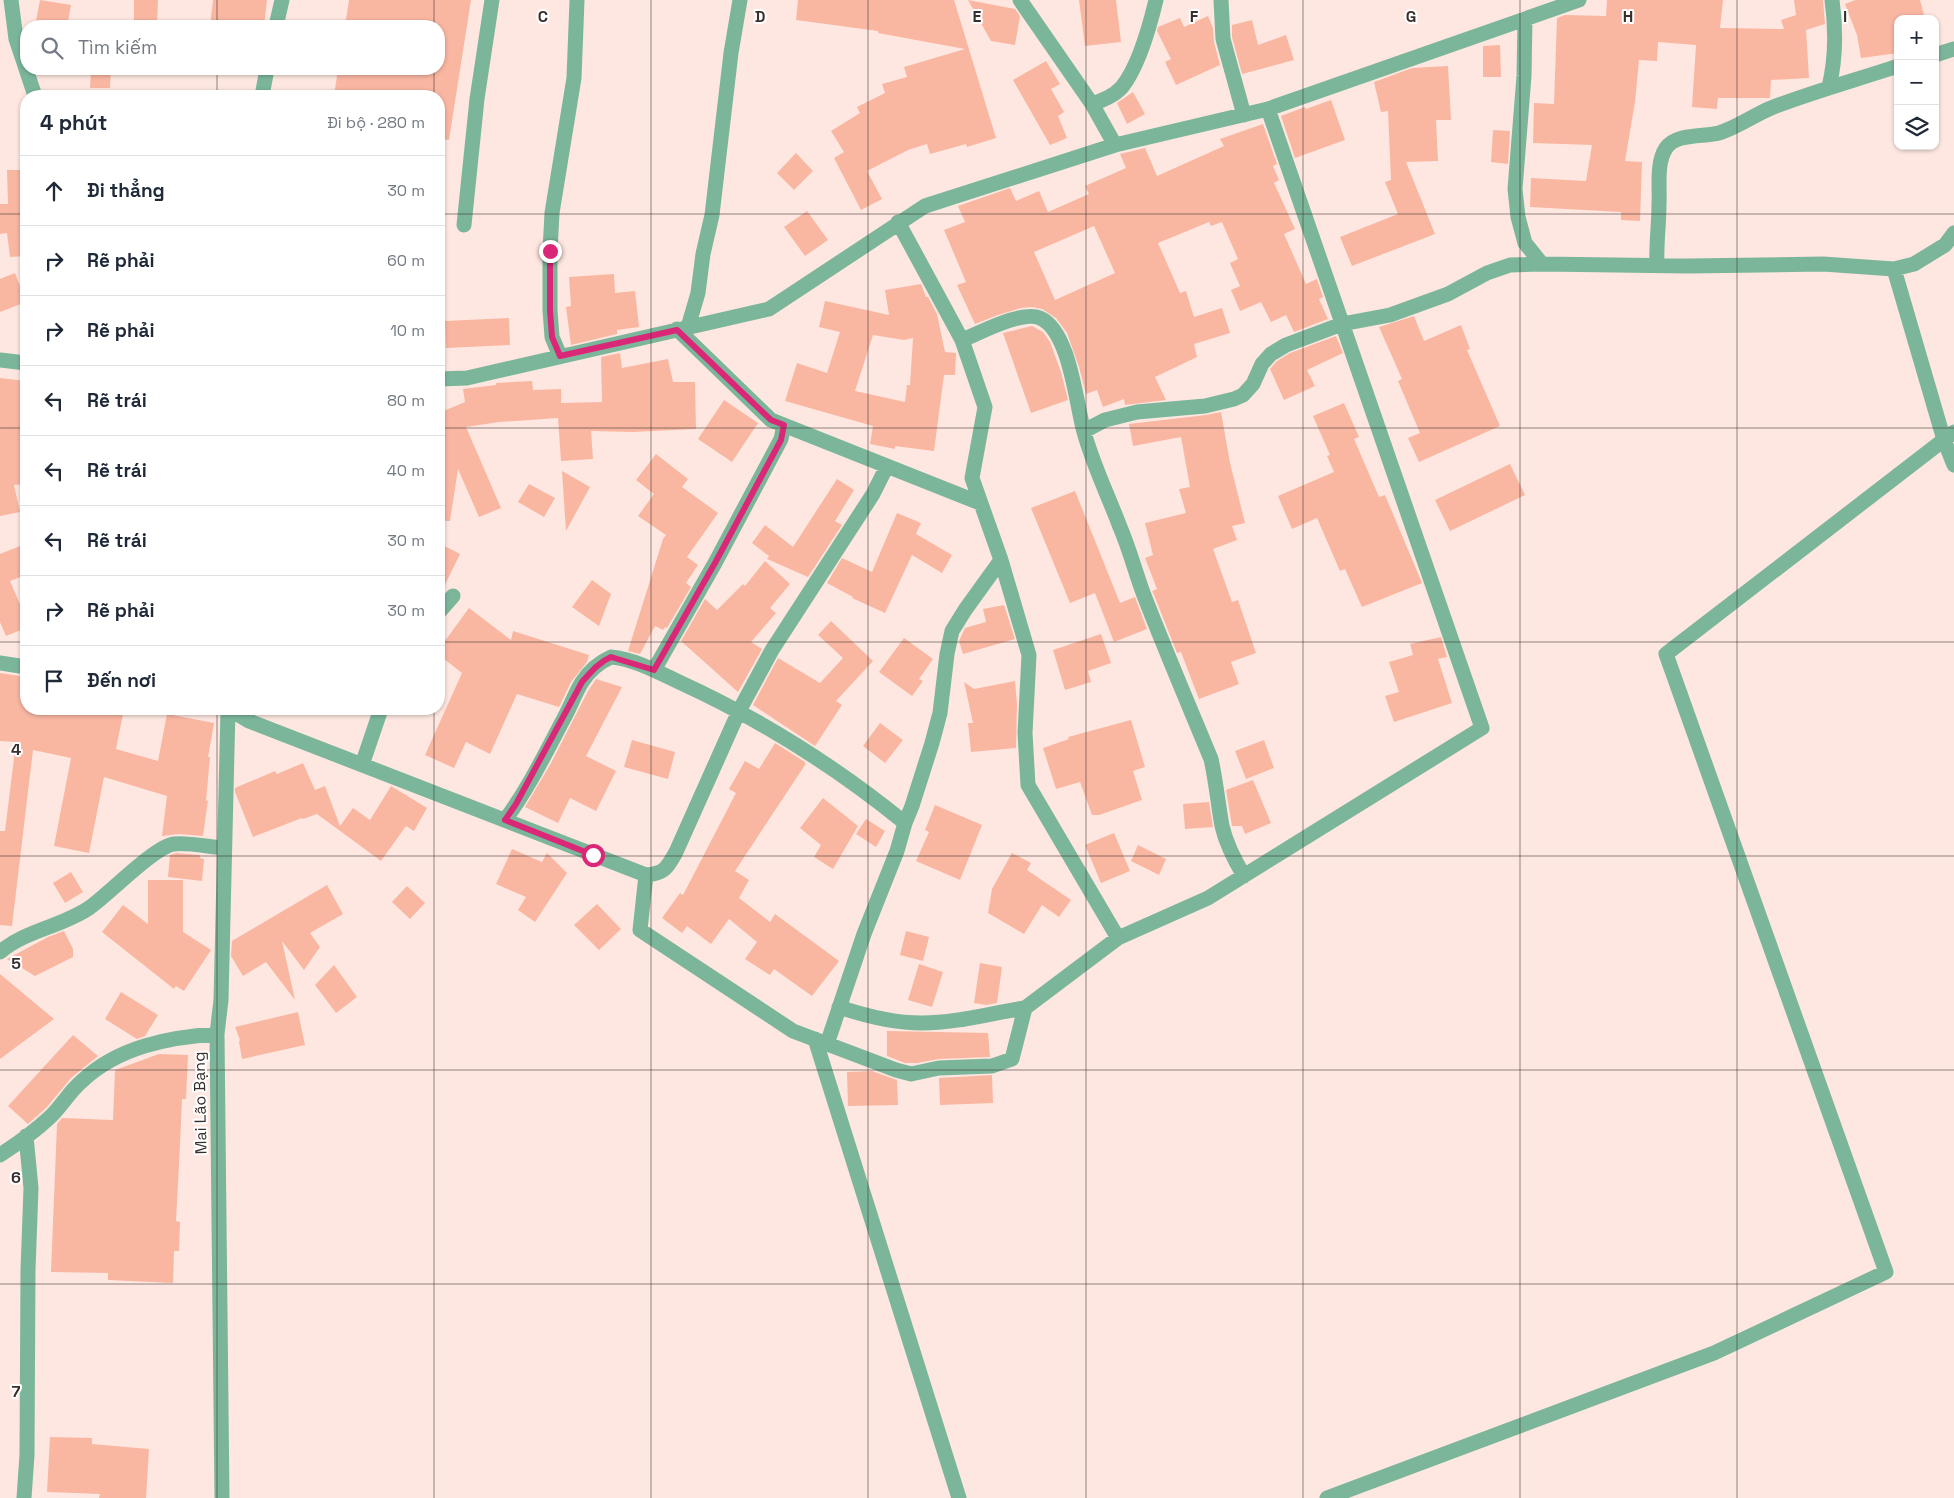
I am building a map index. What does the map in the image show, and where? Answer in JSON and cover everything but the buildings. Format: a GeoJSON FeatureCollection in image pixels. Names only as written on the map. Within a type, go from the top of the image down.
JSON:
{"type":"FeatureCollection","features":[{"type":"Feature","properties":{"kind":"street"},"geometry":{"type":"LineString","coordinates":[[11,0],[16,39],[20,51]]}},
{"type":"Feature","properties":{"kind":"street"},"geometry":{"type":"LineString","coordinates":[[277,20],[282,0]]}},
{"type":"Feature","properties":{"kind":"street"},"geometry":{"type":"LineString","coordinates":[[464,225],[477,99],[492,0]]}},
{"type":"Feature","properties":{"kind":"street"},"geometry":{"type":"LineString","coordinates":[[560,356],[552,337],[550,251],[552,213],[574,78],[577,0]]}},
{"type":"Feature","properties":{"kind":"street"},"geometry":{"type":"LineString","coordinates":[[683,328],[698,293],[712,216],[731,53],[740,0]]}},
{"type":"Feature","properties":{"kind":"street"},"geometry":{"type":"LineString","coordinates":[[1020,0],[1092,104],[1115,146]]}},
{"type":"Feature","properties":{"kind":"street"},"geometry":{"type":"LineString","coordinates":[[1092,104],[1108,98],[1121,87],[1129,74],[1150,26],[1156,0]]}},
{"type":"Feature","properties":{"kind":"street"},"geometry":{"type":"LineString","coordinates":[[1221,0],[1223,39],[1244,115]]}},
{"type":"Feature","properties":{"kind":"street"},"geometry":{"type":"LineString","coordinates":[[445,379],[467,378],[769,308],[925,206],[1115,146],[1268,110],[1578,0]]}},
{"type":"Feature","properties":{"kind":"street"},"geometry":{"type":"LineString","coordinates":[[1829,87],[1834,68],[1835,22],[1832,0]]}},
{"type":"Feature","properties":{"kind":"street"},"geometry":{"type":"LineString","coordinates":[[1525,19],[1524,76],[1515,189],[1518,217],[1525,242],[1542,264]]}},
{"type":"Feature","properties":{"kind":"street"},"geometry":{"type":"LineString","coordinates":[[1939,54],[1954,50]]}},
{"type":"Feature","properties":{"kind":"street"},"geometry":{"type":"LineString","coordinates":[[1657,265],[1656,248],[1660,180],[1663,154],[1667,146],[1682,138],[1718,133],[1770,109],[1829,87],[1894,67]]}},
{"type":"Feature","properties":{"kind":"street"},"geometry":{"type":"LineString","coordinates":[[28,75],[33,90]]}},
{"type":"Feature","properties":{"kind":"street"},"geometry":{"type":"LineString","coordinates":[[263,90],[266,75]]}},
{"type":"Feature","properties":{"kind":"street"},"geometry":{"type":"LineString","coordinates":[[839,1007],[887,1020],[922,1023],[957,1020],[1026,1008],[1118,938],[1208,898],[1482,728],[1268,110]]}},
{"type":"Feature","properties":{"kind":"street"},"geometry":{"type":"LineString","coordinates":[[898,222],[962,340],[985,407],[972,478],[1001,560],[1029,655],[1025,733],[1028,785],[1118,938]]}},
{"type":"Feature","properties":{"kind":"street"},"geometry":{"type":"LineString","coordinates":[[1084,431],[1106,420],[1136,412],[1205,406],[1239,397],[1253,384],[1262,364],[1271,354],[1286,346],[1342,324],[1390,314],[1440,297],[1458,290],[1486,273],[1510,265],[1688,266],[1823,264],[1894,268],[1914,264],[1945,245],[1954,233]]}},
{"type":"Feature","properties":{"kind":"street"},"geometry":{"type":"LineString","coordinates":[[1894,268],[1949,436],[1954,465]]}},
{"type":"Feature","properties":{"kind":"street"},"geometry":{"type":"LineString","coordinates":[[962,340],[1022,317],[1039,318],[1049,324],[1061,343],[1069,362],[1084,431],[1094,465],[1121,528],[1145,600],[1211,760],[1216,780],[1222,828],[1235,862],[1244,876]]}},
{"type":"Feature","properties":{"kind":"street"},"geometry":{"type":"LineString","coordinates":[[683,328],[771,420],[980,503]]}},
{"type":"Feature","properties":{"kind":"street"},"geometry":{"type":"LineString","coordinates":[[0,360],[20,363]]}},
{"type":"Feature","properties":{"kind":"street"},"geometry":{"type":"LineString","coordinates":[[654,670],[715,563],[781,440],[784,425]]}},
{"type":"Feature","properties":{"kind":"street"},"geometry":{"type":"LineString","coordinates":[[1327,1498],[1714,1353],[1886,1272],[1666,654],[1949,436]]}},
{"type":"Feature","properties":{"kind":"street"},"geometry":{"type":"LineString","coordinates":[[239,715],[249,721],[646,876],[658,874],[666,869],[676,852],[740,711],[772,650],[873,494],[887,466]]}},
{"type":"Feature","properties":{"kind":"street"},"geometry":{"type":"LineString","coordinates":[[959,1498],[821,1042],[839,1007],[912,806],[940,713],[947,654],[952,631],[964,610],[1001,560]]}},
{"type":"Feature","properties":{"kind":"street"},"geometry":{"type":"LineString","coordinates":[[445,605],[453,596]]}},
{"type":"Feature","properties":{"kind":"street"},"geometry":{"type":"LineString","coordinates":[[505,820],[516,804],[582,682],[593,669],[611,657],[654,670],[740,711],[802,748],[883,805],[905,823]]}},
{"type":"Feature","properties":{"kind":"street"},"geometry":{"type":"LineString","coordinates":[[0,663],[20,667]]}},
{"type":"Feature","properties":{"kind":"street","name":"Mai Lão Bạng"},"geometry":{"type":"LineString","coordinates":[[222,1498],[217,1034],[221,1000],[229,715]]}},
{"type":"Feature","properties":{"kind":"street"},"geometry":{"type":"LineString","coordinates":[[362,765],[379,715]]}},
{"type":"Feature","properties":{"kind":"street"},"geometry":{"type":"LineString","coordinates":[[0,952],[8,945],[33,931],[62,921],[88,908],[152,856],[173,844],[224,848]]}},
{"type":"Feature","properties":{"kind":"street"},"geometry":{"type":"LineString","coordinates":[[646,876],[640,930],[793,1031],[911,1074],[939,1068],[992,1066],[1012,1059],[1026,1008]]}},
{"type":"Feature","properties":{"kind":"street"},"geometry":{"type":"LineString","coordinates":[[0,1155],[50,1117],[82,1080],[122,1053],[179,1038],[217,1034]]}},
{"type":"Feature","properties":{"kind":"street"},"geometry":{"type":"LineString","coordinates":[[24,1498],[27,1455],[28,1270],[31,1188],[26,1136]]}},
{"type":"Feature","properties":{"kind":"route"},"geometry":{"type":"LineString","coordinates":[[550,251],[552,337],[560,356],[677,330],[771,420],[784,425],[781,440],[715,563],[654,670],[617,657],[604,660],[593,669],[582,682],[564,720],[505,820],[593,855]]}}]}
